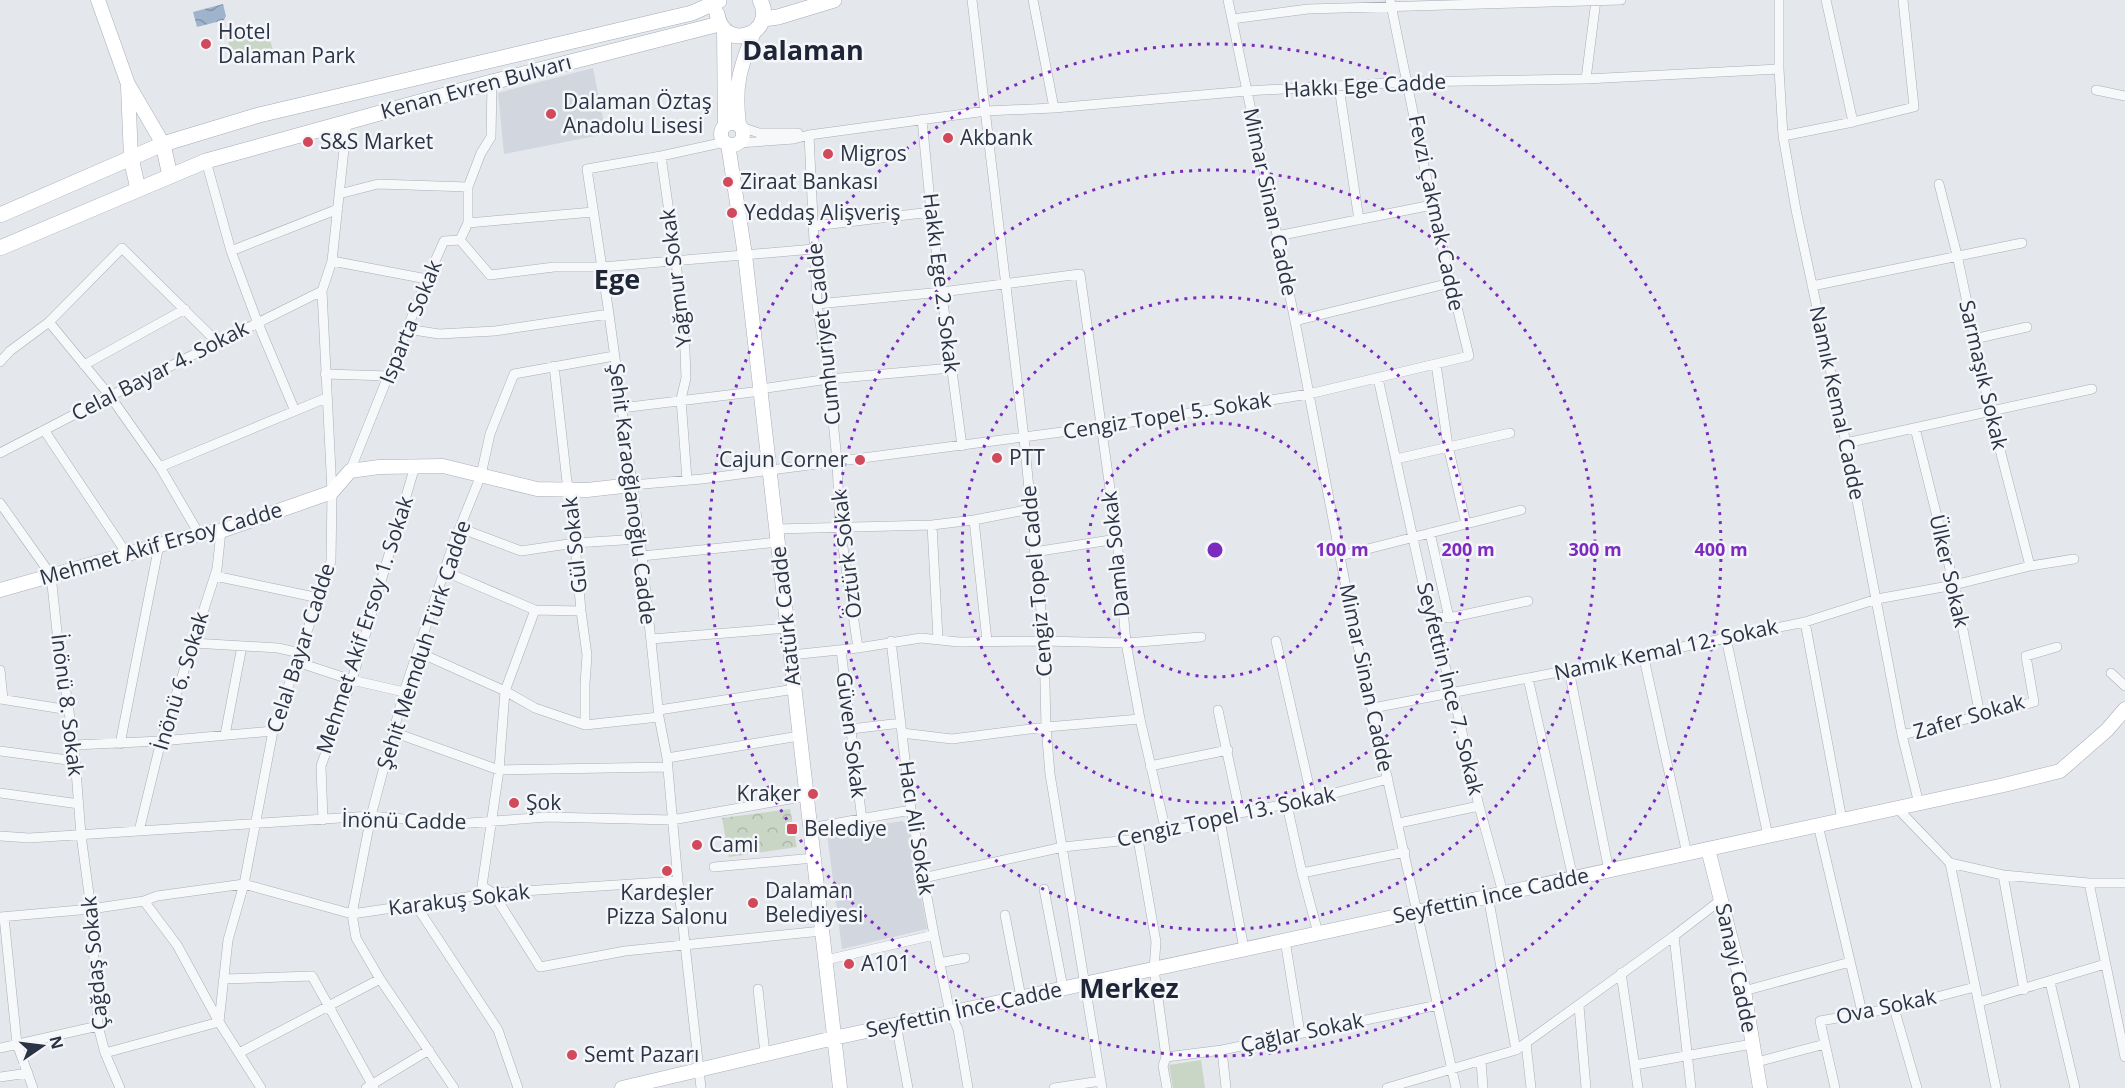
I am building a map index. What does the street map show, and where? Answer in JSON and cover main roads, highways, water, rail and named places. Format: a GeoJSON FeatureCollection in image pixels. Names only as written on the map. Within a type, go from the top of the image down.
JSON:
{"type":"FeatureCollection","features":[{"type":"Feature","properties":{"kind":"main road"},"geometry":{"type":"LineString","coordinates":[[98,0],[128,84],[163,144],[170,176]]}},
{"type":"Feature","properties":{"kind":"main road"},"geometry":{"type":"LineString","coordinates":[[735,126],[740,68],[764,11],[760,0]]}},
{"type":"Feature","properties":{"kind":"main road","name":"Kenan Evren Bulvarı"},"geometry":{"type":"LineString","coordinates":[[0,248],[206,161],[492,82],[722,27],[739,36],[778,17],[834,0]]}},
{"type":"Feature","properties":{"kind":"main road"},"geometry":{"type":"LineString","coordinates":[[720,1],[717,16],[722,27],[735,126],[743,134],[731,143],[722,136],[735,126]]}},
{"type":"Feature","properties":{"kind":"main road","name":"Kenan Evren Bulvarı"},"geometry":{"type":"LineString","coordinates":[[0,215],[163,144],[259,115],[692,13],[720,1]]}},
{"type":"Feature","properties":{"kind":"main road"},"geometry":{"type":"LineString","coordinates":[[128,84],[131,158],[138,189]]}},
{"type":"Feature","properties":{"kind":"main road","name":"Atatürk Cadde"},"geometry":{"type":"LineString","coordinates":[[731,143],[840,1088]]}},
{"type":"Feature","properties":{"kind":"main road","name":"Mehmet Akif Ersoy Cadde"},"geometry":{"type":"LineString","coordinates":[[0,590],[199,534],[221,531],[332,492],[350,471],[379,467],[443,466],[537,489],[632,485]]}},
{"type":"Feature","properties":{"kind":"main road","name":"Seyfettin İnce Cadde"},"geometry":{"type":"LineString","coordinates":[[622,1088],[640,1086],[698,1070],[896,1024],[1918,804],[2060,771],[2107,730],[2125,709]]}},
{"type":"Feature","properties":{"kind":"main road","name":"Sanayi Cadde"},"geometry":{"type":"LineString","coordinates":[[1708,849],[1744,991],[1760,1088]]}},
{"type":"Feature","properties":{"kind":"water"},"geometry":{"type":"Polygon","coordinates":[[[223,4],[226,16],[224,20],[197,27],[193,12],[223,4]]]}},
{"type":"Feature","properties":{"kind":"place","name":"Hotel Dalaman Park"},"geometry":{"type":"Point","coordinates":[206,44]}},
{"type":"Feature","properties":{"kind":"place","name":"Dalaman Öztaş Anadolu Lisesi"},"geometry":{"type":"Point","coordinates":[551,114]}},
{"type":"Feature","properties":{"kind":"place","name":"Akbank"},"geometry":{"type":"Point","coordinates":[948,138]}},
{"type":"Feature","properties":{"kind":"place","name":"S&S Market"},"geometry":{"type":"Point","coordinates":[308,142]}},
{"type":"Feature","properties":{"kind":"place","name":"Migros"},"geometry":{"type":"Point","coordinates":[828,154]}},
{"type":"Feature","properties":{"kind":"place","name":"Ziraat Bankası"},"geometry":{"type":"Point","coordinates":[728,182]}},
{"type":"Feature","properties":{"kind":"place","name":"Yeddaş Alişveriş"},"geometry":{"type":"Point","coordinates":[732,213]}},
{"type":"Feature","properties":{"kind":"place","name":"PTT"},"geometry":{"type":"Point","coordinates":[997,458]}},
{"type":"Feature","properties":{"kind":"place","name":"Cajun Corner"},"geometry":{"type":"Point","coordinates":[860,460]}},
{"type":"Feature","properties":{"kind":"place","name":"Kraker"},"geometry":{"type":"Point","coordinates":[813,794]}},
{"type":"Feature","properties":{"kind":"place","name":"Şok"},"geometry":{"type":"Point","coordinates":[514,803]}},
{"type":"Feature","properties":{"kind":"place","name":"Belediye"},"geometry":{"type":"Point","coordinates":[792,829]}},
{"type":"Feature","properties":{"kind":"place","name":"Cami"},"geometry":{"type":"Point","coordinates":[697,845]}},
{"type":"Feature","properties":{"kind":"place","name":"Kardeşler Pizza Salonu"},"geometry":{"type":"Point","coordinates":[667,871]}},
{"type":"Feature","properties":{"kind":"place","name":"Dalaman Belediyesi"},"geometry":{"type":"Point","coordinates":[753,903]}},
{"type":"Feature","properties":{"kind":"place","name":"A101"},"geometry":{"type":"Point","coordinates":[849,964]}},
{"type":"Feature","properties":{"kind":"place","name":"Semt Pazarı"},"geometry":{"type":"Point","coordinates":[572,1055]}},
{"type":"Feature","properties":{"kind":"district","name":"Dalaman"},"geometry":{"type":"Point","coordinates":[803,51]}},
{"type":"Feature","properties":{"kind":"district","name":"Ege"},"geometry":{"type":"Point","coordinates":[617,280]}},
{"type":"Feature","properties":{"kind":"district","name":"Merkez"},"geometry":{"type":"Point","coordinates":[1129,989]}}]}
